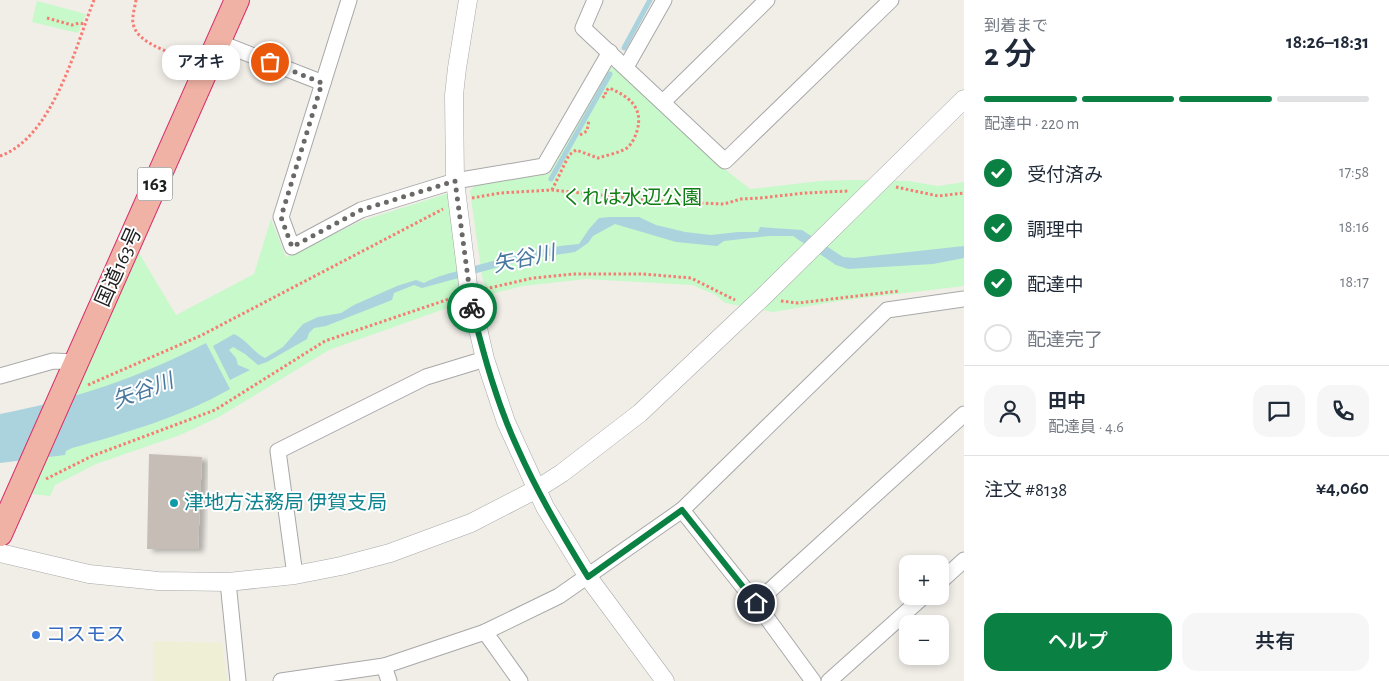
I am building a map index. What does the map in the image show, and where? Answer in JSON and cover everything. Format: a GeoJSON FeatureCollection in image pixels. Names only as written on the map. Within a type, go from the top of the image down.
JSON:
{"type":"FeatureCollection","features":[{"type":"Feature","properties":{"kind":"highway","name":"国道163号"},"geometry":{"type":"LineString","coordinates":[[0,534],[237,0]]}},
{"type":"Feature","properties":{"kind":"street"},"geometry":{"type":"LineString","coordinates":[[349,0],[281,217],[292,247],[361,210],[457,195],[544,166],[610,52]]}},
{"type":"Feature","properties":{"kind":"street"},"geometry":{"type":"LineString","coordinates":[[468,0],[454,95],[457,195],[469,290],[485,359],[506,422],[545,507],[588,577],[664,681]]}},
{"type":"Feature","properties":{"kind":"street"},"geometry":{"type":"LineString","coordinates":[[595,0],[584,28],[725,161],[891,0]]}},
{"type":"Feature","properties":{"kind":"street"},"geometry":{"type":"LineString","coordinates":[[626,67],[664,0]]}},
{"type":"Feature","properties":{"kind":"street"},"geometry":{"type":"LineString","coordinates":[[663,102],[767,0]]}},
{"type":"Feature","properties":{"kind":"street"},"geometry":{"type":"LineString","coordinates":[[218,42],[322,83]]}},
{"type":"Feature","properties":{"kind":"street"},"geometry":{"type":"LineString","coordinates":[[0,553],[89,574],[158,581],[228,582],[295,575],[390,554],[471,522],[537,489],[562,473],[640,413],[772,297],[856,194],[964,100]]}},
{"type":"Feature","properties":{"kind":"street"},"geometry":{"type":"LineString","coordinates":[[281,681],[384,666],[485,632],[558,596],[682,510],[887,310],[964,298]]}},
{"type":"Feature","properties":{"kind":"street"},"geometry":{"type":"LineString","coordinates":[[295,575],[278,451],[426,377],[485,359]]}},
{"type":"Feature","properties":{"kind":"street"},"geometry":{"type":"LineString","coordinates":[[0,376],[53,361],[72,372]]}},
{"type":"Feature","properties":{"kind":"street"},"geometry":{"type":"LineString","coordinates":[[756,603],[964,414]]}},
{"type":"Feature","properties":{"kind":"street"},"geometry":{"type":"LineString","coordinates":[[682,510],[756,603],[813,681]]}},
{"type":"Feature","properties":{"kind":"street"},"geometry":{"type":"LineString","coordinates":[[949,574],[964,560]]}},
{"type":"Feature","properties":{"kind":"street"},"geometry":{"type":"LineString","coordinates":[[228,582],[238,681]]}},
{"type":"Feature","properties":{"kind":"street"},"geometry":{"type":"LineString","coordinates":[[830,681],[914,605]]}},
{"type":"Feature","properties":{"kind":"street"},"geometry":{"type":"LineString","coordinates":[[485,632],[520,681]]}},
{"type":"Feature","properties":{"kind":"street"},"geometry":{"type":"LineString","coordinates":[[384,666],[389,681]]}},
{"type":"Feature","properties":{"kind":"path"},"geometry":{"type":"LineString","coordinates":[[0,156],[17,147],[44,119],[54,101],[94,0]]}},
{"type":"Feature","properties":{"kind":"path"},"geometry":{"type":"LineString","coordinates":[[136,0],[133,22],[136,31],[142,39],[191,61]]}},
{"type":"Feature","properties":{"kind":"path"},"geometry":{"type":"LineString","coordinates":[[47,18],[72,25],[84,24]]}},
{"type":"Feature","properties":{"kind":"path"},"geometry":{"type":"LineString","coordinates":[[576,150],[598,158],[628,148],[635,138],[639,125],[637,107],[629,99],[608,88],[605,92],[606,96],[597,103]]}},
{"type":"Feature","properties":{"kind":"path"},"geometry":{"type":"LineString","coordinates":[[580,136],[587,131],[589,116]]}},
{"type":"Feature","properties":{"kind":"path"},"geometry":{"type":"LineString","coordinates":[[575,144],[576,150]]}},
{"type":"Feature","properties":{"kind":"path"},"geometry":{"type":"LineString","coordinates":[[552,190],[570,155],[576,150]]}},
{"type":"Feature","properties":{"kind":"path"},"geometry":{"type":"LineString","coordinates":[[894,186],[938,196],[964,193]]}},
{"type":"Feature","properties":{"kind":"path"},"geometry":{"type":"LineString","coordinates":[[72,372],[85,386],[202,335],[457,195],[552,190],[645,200],[724,204],[741,199],[805,193],[856,194]]}},
{"type":"Feature","properties":{"kind":"path"},"geometry":{"type":"LineString","coordinates":[[23,482],[46,479],[92,456],[215,410],[325,341],[469,290],[533,278],[573,274],[643,274],[691,278],[735,300]]}},
{"type":"Feature","properties":{"kind":"path"},"geometry":{"type":"LineString","coordinates":[[772,297],[798,303],[908,290]]}},
{"type":"Feature","properties":{"kind":"green space"},"geometry":{"type":"Polygon","coordinates":[[[37,1],[86,14],[78,33],[32,22],[37,1]]]}},
{"type":"Feature","properties":{"kind":"green space","name":"くれは水辺公園"},"geometry":{"type":"Polygon","coordinates":[[[610,68],[617,68],[726,170],[750,189],[820,181],[908,181],[938,186],[964,182],[964,286],[839,301],[773,312],[725,303],[716,295],[692,285],[586,279],[523,286],[487,295],[482,276],[470,191],[475,185],[549,174],[610,68]]]}},
{"type":"Feature","properties":{"kind":"green space"},"geometry":{"type":"Polygon","coordinates":[[[449,193],[467,301],[329,350],[219,417],[180,435],[96,464],[55,485],[50,496],[30,494],[139,253],[176,315],[254,274],[271,219],[286,257],[361,221],[449,193]]]}},
{"type":"Feature","properties":{"kind":"green space"},"geometry":{"type":"Polygon","coordinates":[[[153,641],[222,643],[227,681],[153,681],[153,641]]]}},
{"type":"Feature","properties":{"kind":"water","name":"矢谷川"},"geometry":{"type":"Polygon","coordinates":[[[639,217],[656,225],[685,232],[711,235],[758,232],[760,227],[802,230],[843,257],[854,258],[964,246],[964,258],[933,264],[848,269],[836,265],[793,236],[769,236],[724,241],[717,246],[676,242],[615,224],[593,236],[588,243],[575,252],[528,259],[422,288],[414,285],[394,293],[392,300],[326,326],[314,328],[309,333],[307,339],[267,362],[258,365],[233,347],[229,350],[236,358],[238,365],[250,370],[230,380],[213,346],[234,334],[243,339],[265,358],[283,347],[303,324],[318,317],[341,313],[354,305],[397,286],[416,280],[424,283],[434,278],[507,257],[536,250],[579,244],[599,218],[639,217]]]}},
{"type":"Feature","properties":{"kind":"water","name":"矢谷川"},"geometry":{"type":"Polygon","coordinates":[[[206,343],[230,389],[173,416],[72,448],[66,451],[65,455],[0,463],[0,414],[54,402],[106,386],[131,377],[206,343]]]}},
{"type":"Feature","properties":{"kind":"building","name":"津地方法務局 伊賀支局"},"geometry":{"type":"Polygon","coordinates":[[[149,454],[202,457],[198,549],[147,549],[149,454]]]}},
{"type":"Feature","properties":{"kind":"waterway"},"geometry":{"type":"LineString","coordinates":[[624,48],[650,0]]}},
{"type":"Feature","properties":{"kind":"waterway"},"geometry":{"type":"LineString","coordinates":[[551,179],[610,74]]}},
{"type":"Feature","properties":{"kind":"way so far"},"geometry":{"type":"LineString","coordinates":[[270,62],[322,83],[281,217],[292,247],[361,210],[455,181],[472,308]]}},
{"type":"Feature","properties":{"kind":"place","name":"アオキ"},"geometry":{"type":"Point","coordinates":[270,62]}},
{"type":"Feature","properties":{"kind":"place","name":"津地方法務局 伊賀支局"},"geometry":{"type":"Point","coordinates":[174,503]}},
{"type":"Feature","properties":{"kind":"place","name":"コスモス"},"geometry":{"type":"Point","coordinates":[36,635]}},
{"type":"Feature","properties":{"kind":"route"},"geometry":{"type":"LineString","coordinates":[[472,308],[485,359],[506,422],[517,448],[545,507],[588,577],[682,510],[756,603]]}}]}
